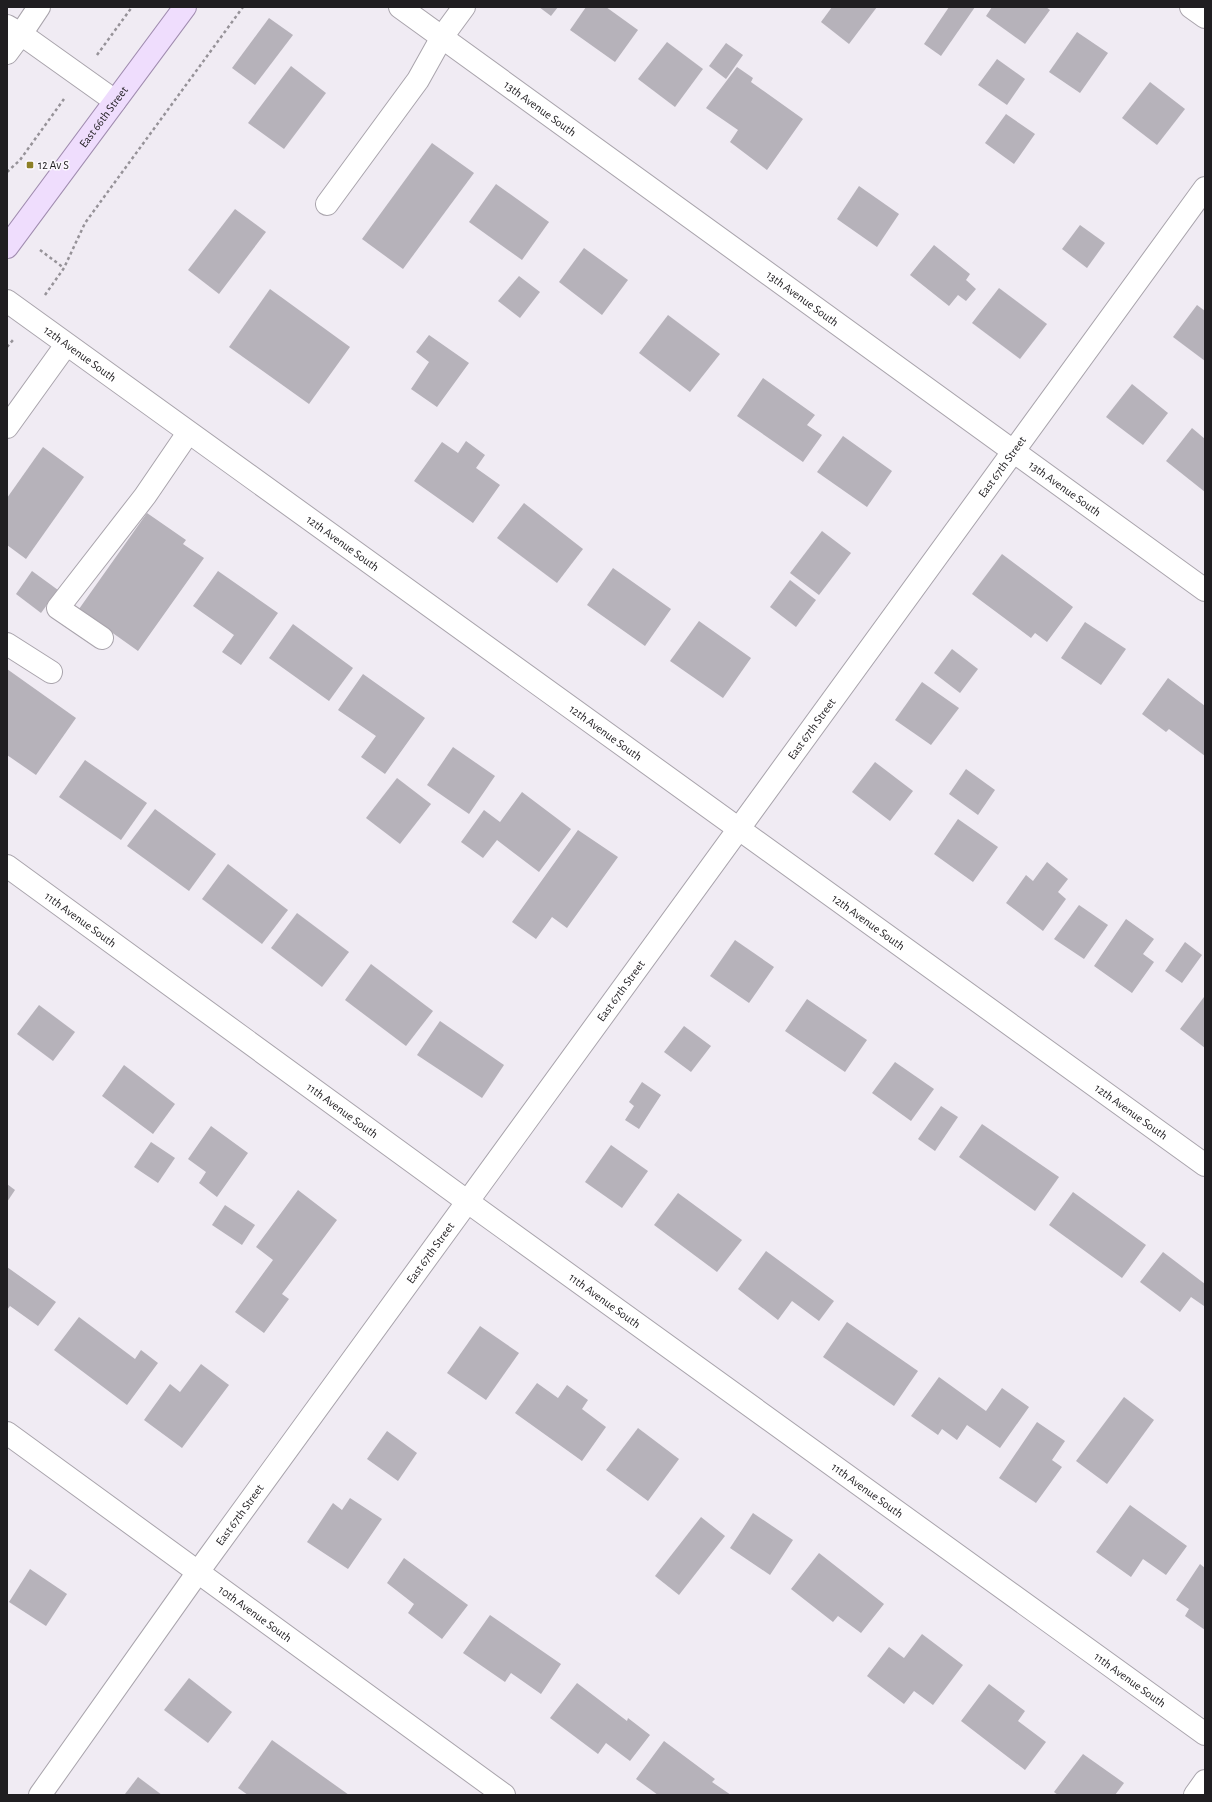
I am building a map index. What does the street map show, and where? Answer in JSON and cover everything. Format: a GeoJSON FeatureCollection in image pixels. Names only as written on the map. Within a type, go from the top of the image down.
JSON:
{"type":"FeatureCollection","features":[{"type":"Feature","properties":{"kind":"main road","name":"East 66th Street"},"geometry":{"type":"LineString","coordinates":[[7,247],[185,7]]}},
{"type":"Feature","properties":{"kind":"street"},"geometry":{"type":"LineString","coordinates":[[7,53],[14,30],[39,7]]}},
{"type":"Feature","properties":{"kind":"street","name":"13th Avenue South"},"geometry":{"type":"LineString","coordinates":[[400,7],[1205,590]]}},
{"type":"Feature","properties":{"kind":"street"},"geometry":{"type":"LineString","coordinates":[[327,204],[418,80],[442,37],[464,7]]}},
{"type":"Feature","properties":{"kind":"street"},"geometry":{"type":"LineString","coordinates":[[1191,7],[1205,17]]}},
{"type":"Feature","properties":{"kind":"street"},"geometry":{"type":"LineString","coordinates":[[14,30],[115,101]]}},
{"type":"Feature","properties":{"kind":"street","name":"East 67th Street"},"geometry":{"type":"LineString","coordinates":[[40,1795],[198,1572],[1205,188]]}},
{"type":"Feature","properties":{"kind":"street","name":"12th Avenue South"},"geometry":{"type":"LineString","coordinates":[[7,301],[1205,1165]]}},
{"type":"Feature","properties":{"kind":"street"},"geometry":{"type":"LineString","coordinates":[[7,427],[66,345]]}},
{"type":"Feature","properties":{"kind":"street"},"geometry":{"type":"LineString","coordinates":[[102,638],[58,608],[145,496],[188,433]]}},
{"type":"Feature","properties":{"kind":"street"},"geometry":{"type":"LineString","coordinates":[[7,644],[51,672]]}},
{"type":"Feature","properties":{"kind":"street","name":"11th Avenue South"},"geometry":{"type":"LineString","coordinates":[[7,866],[468,1202],[1205,1734]]}},
{"type":"Feature","properties":{"kind":"street","name":"10th Avenue South"},"geometry":{"type":"LineString","coordinates":[[7,1433],[504,1795]]}},
{"type":"Feature","properties":{"kind":"street"},"geometry":{"type":"LineString","coordinates":[[1195,1795],[1205,1781]]}},
{"type":"Feature","properties":{"kind":"path"},"geometry":{"type":"LineString","coordinates":[[48,292],[64,268],[85,223],[243,7]]}},
{"type":"Feature","properties":{"kind":"path"},"geometry":{"type":"LineString","coordinates":[[7,347],[11,343]]}},
{"type":"Feature","properties":{"kind":"building"},"geometry":{"type":"Polygon","coordinates":[[[539,7],[558,7],[551,16],[539,7]]]}},
{"type":"Feature","properties":{"kind":"building"},"geometry":{"type":"Polygon","coordinates":[[[586,7],[606,7],[638,30],[615,62],[570,30],[586,7]]]}},
{"type":"Feature","properties":{"kind":"building"},"geometry":{"type":"Polygon","coordinates":[[[832,7],[877,7],[849,44],[821,22],[832,7]]]}},
{"type":"Feature","properties":{"kind":"building"},"geometry":{"type":"Polygon","coordinates":[[[949,7],[975,7],[941,56],[924,44],[949,7]]]}},
{"type":"Feature","properties":{"kind":"building"},"geometry":{"type":"Polygon","coordinates":[[[992,7],[1046,7],[1050,10],[1025,44],[986,16],[992,7]]]}},
{"type":"Feature","properties":{"kind":"building"},"geometry":{"type":"Polygon","coordinates":[[[269,18],[293,35],[255,85],[232,68],[269,18]]]}},
{"type":"Feature","properties":{"kind":"building"},"geometry":{"type":"Polygon","coordinates":[[[1077,32],[1108,53],[1080,93],[1049,72],[1077,32]]]}},
{"type":"Feature","properties":{"kind":"building"},"geometry":{"type":"Polygon","coordinates":[[[667,42],[703,69],[675,107],[638,79],[667,42]]]}},
{"type":"Feature","properties":{"kind":"building"},"geometry":{"type":"Polygon","coordinates":[[[726,43],[743,55],[726,79],[709,66],[726,43]]]}},
{"type":"Feature","properties":{"kind":"building"},"geometry":{"type":"Polygon","coordinates":[[[997,59],[1025,79],[1007,105],[978,85],[997,59]]]}},
{"type":"Feature","properties":{"kind":"building"},"geometry":{"type":"Polygon","coordinates":[[[291,66],[326,93],[284,149],[248,123],[291,66]]]}},
{"type":"Feature","properties":{"kind":"building"},"geometry":{"type":"Polygon","coordinates":[[[737,67],[753,78],[751,82],[803,119],[767,170],[730,142],[738,130],[706,108],[737,67]]]}},
{"type":"Feature","properties":{"kind":"building"},"geometry":{"type":"Polygon","coordinates":[[[1150,82],[1185,109],[1157,145],[1122,118],[1150,82]]]}},
{"type":"Feature","properties":{"kind":"building"},"geometry":{"type":"Polygon","coordinates":[[[1006,114],[1035,134],[1014,164],[985,143],[1006,114]]]}},
{"type":"Feature","properties":{"kind":"building"},"geometry":{"type":"Polygon","coordinates":[[[432,143],[474,173],[403,269],[362,239],[432,143]]]}},
{"type":"Feature","properties":{"kind":"building"},"geometry":{"type":"Polygon","coordinates":[[[496,184],[549,222],[522,260],[469,222],[496,184]]]}},
{"type":"Feature","properties":{"kind":"building"},"geometry":{"type":"Polygon","coordinates":[[[859,186],[899,214],[877,247],[837,219],[859,186]]]}},
{"type":"Feature","properties":{"kind":"building"},"geometry":{"type":"Polygon","coordinates":[[[235,209],[266,232],[219,294],[188,270],[235,209]]]}},
{"type":"Feature","properties":{"kind":"building"},"geometry":{"type":"Polygon","coordinates":[[[1080,225],[1105,243],[1087,268],[1062,249],[1080,225]]]}},
{"type":"Feature","properties":{"kind":"building"},"geometry":{"type":"Polygon","coordinates":[[[934,245],[970,274],[966,280],[976,289],[966,301],[958,295],[949,306],[910,275],[934,245]]]}},
{"type":"Feature","properties":{"kind":"building"},"geometry":{"type":"Polygon","coordinates":[[[584,248],[628,280],[602,315],[559,282],[584,248]]]}},
{"type":"Feature","properties":{"kind":"building"},"geometry":{"type":"Polygon","coordinates":[[[519,276],[540,292],[520,318],[498,301],[519,276]]]}},
{"type":"Feature","properties":{"kind":"building"},"geometry":{"type":"Polygon","coordinates":[[[999,288],[1047,324],[1020,359],[972,323],[999,288]]]}},
{"type":"Feature","properties":{"kind":"building"},"geometry":{"type":"Polygon","coordinates":[[[270,289],[350,347],[309,404],[229,347],[270,289]]]}},
{"type":"Feature","properties":{"kind":"building"},"geometry":{"type":"Polygon","coordinates":[[[1197,305],[1205,311],[1205,361],[1173,337],[1197,305]]]}},
{"type":"Feature","properties":{"kind":"building"},"geometry":{"type":"Polygon","coordinates":[[[668,315],[720,354],[690,392],[639,353],[668,315]]]}},
{"type":"Feature","properties":{"kind":"building"},"geometry":{"type":"Polygon","coordinates":[[[429,335],[469,363],[437,407],[411,389],[429,362],[416,352],[429,335]]]}},
{"type":"Feature","properties":{"kind":"building"},"geometry":{"type":"Polygon","coordinates":[[[763,378],[815,415],[807,425],[822,435],[803,462],[737,416],[763,378]]]}},
{"type":"Feature","properties":{"kind":"building"},"geometry":{"type":"Polygon","coordinates":[[[1132,384],[1168,413],[1143,445],[1106,417],[1132,384]]]}},
{"type":"Feature","properties":{"kind":"building"},"geometry":{"type":"Polygon","coordinates":[[[1192,428],[1205,439],[1205,492],[1166,461],[1192,428]]]}},
{"type":"Feature","properties":{"kind":"building"},"geometry":{"type":"Polygon","coordinates":[[[843,436],[892,471],[867,507],[817,472],[843,436]]]}},
{"type":"Feature","properties":{"kind":"building"},"geometry":{"type":"Polygon","coordinates":[[[466,441],[485,455],[476,468],[500,485],[473,523],[414,481],[442,442],[458,453],[466,441]]]}},
{"type":"Feature","properties":{"kind":"building"},"geometry":{"type":"Polygon","coordinates":[[[43,447],[84,477],[26,559],[7,545],[7,498],[43,447]]]}},
{"type":"Feature","properties":{"kind":"building"},"geometry":{"type":"Polygon","coordinates":[[[524,503],[583,549],[557,583],[497,538],[524,503]]]}},
{"type":"Feature","properties":{"kind":"building"},"geometry":{"type":"Polygon","coordinates":[[[147,513],[186,540],[183,544],[204,558],[138,651],[79,609],[147,513]]]}},
{"type":"Feature","properties":{"kind":"building"},"geometry":{"type":"Polygon","coordinates":[[[822,531],[851,553],[819,595],[790,573],[822,531]]]}},
{"type":"Feature","properties":{"kind":"building"},"geometry":{"type":"Polygon","coordinates":[[[1002,554],[1073,607],[1047,642],[1035,633],[1031,638],[972,594],[1002,554]]]}},
{"type":"Feature","properties":{"kind":"building"},"geometry":{"type":"Polygon","coordinates":[[[613,568],[671,609],[645,646],[587,605],[613,568]]]}},
{"type":"Feature","properties":{"kind":"building"},"geometry":{"type":"Polygon","coordinates":[[[32,571],[58,590],[41,613],[16,594],[32,571]]]}},
{"type":"Feature","properties":{"kind":"building"},"geometry":{"type":"Polygon","coordinates":[[[218,571],[278,613],[241,665],[222,652],[234,635],[193,606],[218,571]]]}},
{"type":"Feature","properties":{"kind":"building"},"geometry":{"type":"Polygon","coordinates":[[[790,580],[816,600],[796,627],[770,607],[790,580]]]}},
{"type":"Feature","properties":{"kind":"building"},"geometry":{"type":"Polygon","coordinates":[[[699,621],[751,658],[723,698],[670,661],[699,621]]]}},
{"type":"Feature","properties":{"kind":"building"},"geometry":{"type":"Polygon","coordinates":[[[1085,622],[1126,649],[1101,685],[1061,658],[1085,622]]]}},
{"type":"Feature","properties":{"kind":"building"},"geometry":{"type":"Polygon","coordinates":[[[293,624],[353,668],[329,701],[269,658],[293,624]]]}},
{"type":"Feature","properties":{"kind":"building"},"geometry":{"type":"Polygon","coordinates":[[[952,649],[978,669],[960,693],[934,673],[952,649]]]}},
{"type":"Feature","properties":{"kind":"building"},"geometry":{"type":"Polygon","coordinates":[[[7,669],[76,718],[36,775],[7,755],[7,669]]]}},
{"type":"Feature","properties":{"kind":"building"},"geometry":{"type":"Polygon","coordinates":[[[363,674],[425,718],[385,774],[361,757],[376,736],[338,710],[363,674]]]}},
{"type":"Feature","properties":{"kind":"building"},"geometry":{"type":"Polygon","coordinates":[[[1168,678],[1205,706],[1205,756],[1169,729],[1166,732],[1142,714],[1168,678]]]}},
{"type":"Feature","properties":{"kind":"building"},"geometry":{"type":"Polygon","coordinates":[[[922,682],[959,708],[931,745],[895,720],[922,682]]]}},
{"type":"Feature","properties":{"kind":"building"},"geometry":{"type":"Polygon","coordinates":[[[453,747],[495,776],[469,814],[427,785],[453,747]]]}},
{"type":"Feature","properties":{"kind":"building"},"geometry":{"type":"Polygon","coordinates":[[[85,760],[147,803],[121,840],[59,797],[85,760]]]}},
{"type":"Feature","properties":{"kind":"building"},"geometry":{"type":"Polygon","coordinates":[[[875,762],[913,791],[890,821],[852,792],[875,762]]]}},
{"type":"Feature","properties":{"kind":"building"},"geometry":{"type":"Polygon","coordinates":[[[966,769],[995,790],[978,815],[949,794],[966,769]]]}},
{"type":"Feature","properties":{"kind":"building"},"geometry":{"type":"Polygon","coordinates":[[[397,778],[431,804],[400,844],[366,818],[397,778]]]}},
{"type":"Feature","properties":{"kind":"building"},"geometry":{"type":"Polygon","coordinates":[[[522,792],[571,829],[539,872],[497,840],[483,858],[461,842],[484,810],[500,822],[522,792]]]}},
{"type":"Feature","properties":{"kind":"building"},"geometry":{"type":"Polygon","coordinates":[[[155,809],[216,854],[189,891],[127,846],[155,809]]]}},
{"type":"Feature","properties":{"kind":"building"},"geometry":{"type":"Polygon","coordinates":[[[958,819],[998,847],[973,882],[934,854],[958,819]]]}},
{"type":"Feature","properties":{"kind":"building"},"geometry":{"type":"Polygon","coordinates":[[[578,830],[618,857],[567,928],[552,917],[536,939],[512,922],[578,830]]]}},
{"type":"Feature","properties":{"kind":"building"},"geometry":{"type":"Polygon","coordinates":[[[1047,862],[1068,879],[1058,892],[1066,899],[1043,931],[1006,903],[1026,875],[1033,881],[1047,862]]]}},
{"type":"Feature","properties":{"kind":"building"},"geometry":{"type":"Polygon","coordinates":[[[228,864],[288,910],[262,944],[202,899],[228,864]]]}},
{"type":"Feature","properties":{"kind":"building"},"geometry":{"type":"Polygon","coordinates":[[[1079,905],[1108,925],[1084,959],[1054,939],[1079,905]]]}},
{"type":"Feature","properties":{"kind":"building"},"geometry":{"type":"Polygon","coordinates":[[[297,913],[349,952],[322,987],[271,948],[297,913]]]}},
{"type":"Feature","properties":{"kind":"building"},"geometry":{"type":"Polygon","coordinates":[[[1126,919],[1154,939],[1143,954],[1154,962],[1132,993],[1094,966],[1126,919]]]}},
{"type":"Feature","properties":{"kind":"building"},"geometry":{"type":"Polygon","coordinates":[[[735,940],[774,967],[749,1003],[710,976],[735,940]]]}},
{"type":"Feature","properties":{"kind":"building"},"geometry":{"type":"Polygon","coordinates":[[[1185,942],[1202,955],[1182,983],[1165,971],[1185,942]]]}},
{"type":"Feature","properties":{"kind":"building"},"geometry":{"type":"Polygon","coordinates":[[[371,964],[433,1011],[406,1046],[345,1000],[371,964]]]}},
{"type":"Feature","properties":{"kind":"building"},"geometry":{"type":"Polygon","coordinates":[[[1204,997],[1205,998],[1205,1048],[1180,1029],[1204,997]]]}},
{"type":"Feature","properties":{"kind":"building"},"geometry":{"type":"Polygon","coordinates":[[[807,999],[867,1040],[845,1072],[785,1031],[807,999]]]}},
{"type":"Feature","properties":{"kind":"building"},"geometry":{"type":"Polygon","coordinates":[[[39,1005],[75,1032],[53,1061],[17,1034],[39,1005]]]}},
{"type":"Feature","properties":{"kind":"building"},"geometry":{"type":"Polygon","coordinates":[[[440,1021],[504,1065],[482,1098],[417,1055],[440,1021]]]}},
{"type":"Feature","properties":{"kind":"building"},"geometry":{"type":"Polygon","coordinates":[[[684,1026],[711,1046],[691,1072],[664,1052],[684,1026]]]}},
{"type":"Feature","properties":{"kind":"building"},"geometry":{"type":"Polygon","coordinates":[[[895,1062],[934,1089],[911,1121],[872,1093],[895,1062]]]}},
{"type":"Feature","properties":{"kind":"building"},"geometry":{"type":"Polygon","coordinates":[[[124,1065],[175,1104],[153,1134],[102,1096],[124,1065]]]}},
{"type":"Feature","properties":{"kind":"building"},"geometry":{"type":"Polygon","coordinates":[[[642,1082],[661,1095],[639,1129],[625,1120],[634,1106],[629,1102],[642,1082]]]}},
{"type":"Feature","properties":{"kind":"building"},"geometry":{"type":"Polygon","coordinates":[[[941,1106],[958,1117],[935,1151],[918,1139],[941,1106]]]}},
{"type":"Feature","properties":{"kind":"building"},"geometry":{"type":"Polygon","coordinates":[[[982,1124],[1059,1177],[1035,1211],[959,1157],[982,1124]]]}},
{"type":"Feature","properties":{"kind":"building"},"geometry":{"type":"Polygon","coordinates":[[[211,1126],[248,1153],[217,1197],[199,1183],[206,1172],[188,1159],[211,1126]]]}},
{"type":"Feature","properties":{"kind":"building"},"geometry":{"type":"Polygon","coordinates":[[[151,1142],[175,1158],[158,1183],[134,1167],[151,1142]]]}},
{"type":"Feature","properties":{"kind":"building"},"geometry":{"type":"Polygon","coordinates":[[[611,1145],[648,1171],[622,1208],[585,1182],[611,1145]]]}},
{"type":"Feature","properties":{"kind":"building"},"geometry":{"type":"Polygon","coordinates":[[[7,1184],[15,1190],[7,1202],[7,1184]]]}},
{"type":"Feature","properties":{"kind":"building"},"geometry":{"type":"Polygon","coordinates":[[[298,1190],[337,1220],[282,1294],[289,1299],[264,1333],[235,1312],[273,1260],[256,1247],[298,1190]]]}},
{"type":"Feature","properties":{"kind":"building"},"geometry":{"type":"Polygon","coordinates":[[[1073,1192],[1146,1245],[1122,1278],[1049,1225],[1073,1192]]]}},
{"type":"Feature","properties":{"kind":"building"},"geometry":{"type":"Polygon","coordinates":[[[678,1193],[742,1240],[717,1272],[654,1225],[678,1193]]]}},
{"type":"Feature","properties":{"kind":"building"},"geometry":{"type":"Polygon","coordinates":[[[225,1205],[255,1225],[242,1245],[212,1225],[225,1205]]]}},
{"type":"Feature","properties":{"kind":"building"},"geometry":{"type":"Polygon","coordinates":[[[766,1251],[834,1301],[819,1321],[792,1301],[778,1320],[738,1289],[766,1251]]]}},
{"type":"Feature","properties":{"kind":"building"},"geometry":{"type":"Polygon","coordinates":[[[1163,1252],[1205,1284],[1204,1306],[1191,1297],[1180,1312],[1140,1282],[1163,1252]]]}},
{"type":"Feature","properties":{"kind":"building"},"geometry":{"type":"Polygon","coordinates":[[[7,1267],[56,1302],[38,1326],[10,1306],[7,1310],[7,1267]]]}},
{"type":"Feature","properties":{"kind":"building"},"geometry":{"type":"Polygon","coordinates":[[[79,1317],[135,1359],[141,1350],[158,1363],[127,1405],[54,1350],[79,1317]]]}},
{"type":"Feature","properties":{"kind":"building"},"geometry":{"type":"Polygon","coordinates":[[[847,1322],[918,1371],[894,1406],[823,1357],[847,1322]]]}},
{"type":"Feature","properties":{"kind":"building"},"geometry":{"type":"Polygon","coordinates":[[[480,1326],[519,1353],[486,1400],[447,1373],[480,1326]]]}},
{"type":"Feature","properties":{"kind":"building"},"geometry":{"type":"Polygon","coordinates":[[[201,1364],[229,1385],[182,1448],[144,1420],[170,1384],[180,1392],[201,1364]]]}},
{"type":"Feature","properties":{"kind":"building"},"geometry":{"type":"Polygon","coordinates":[[[939,1377],[986,1411],[1002,1388],[1029,1407],[1000,1448],[967,1425],[957,1440],[942,1429],[938,1435],[911,1416],[939,1377]]]}},
{"type":"Feature","properties":{"kind":"building"},"geometry":{"type":"Polygon","coordinates":[[[537,1383],[558,1398],[567,1385],[588,1400],[582,1409],[606,1427],[582,1461],[515,1413],[537,1383]]]}},
{"type":"Feature","properties":{"kind":"building"},"geometry":{"type":"Polygon","coordinates":[[[1124,1397],[1154,1420],[1107,1484],[1076,1461],[1124,1397]]]}},
{"type":"Feature","properties":{"kind":"building"},"geometry":{"type":"Polygon","coordinates":[[[1037,1422],[1065,1441],[1052,1460],[1062,1467],[1036,1503],[999,1478],[1037,1422]]]}},
{"type":"Feature","properties":{"kind":"building"},"geometry":{"type":"Polygon","coordinates":[[[638,1428],[679,1459],[648,1501],[606,1470],[638,1428]]]}},
{"type":"Feature","properties":{"kind":"building"},"geometry":{"type":"Polygon","coordinates":[[[387,1431],[417,1453],[398,1481],[367,1459],[387,1431]]]}},
{"type":"Feature","properties":{"kind":"building"},"geometry":{"type":"Polygon","coordinates":[[[350,1498],[382,1519],[348,1569],[307,1542],[333,1503],[342,1510],[350,1498]]]}},
{"type":"Feature","properties":{"kind":"building"},"geometry":{"type":"Polygon","coordinates":[[[1130,1505],[1187,1546],[1166,1575],[1143,1559],[1131,1577],[1096,1552],[1130,1505]]]}},
{"type":"Feature","properties":{"kind":"building"},"geometry":{"type":"Polygon","coordinates":[[[753,1513],[793,1540],[770,1575],[730,1548],[753,1513]]]}},
{"type":"Feature","properties":{"kind":"building"},"geometry":{"type":"Polygon","coordinates":[[[701,1517],[725,1536],[679,1595],[655,1576],[701,1517]]]}},
{"type":"Feature","properties":{"kind":"building"},"geometry":{"type":"Polygon","coordinates":[[[819,1553],[884,1604],[861,1633],[838,1616],[833,1622],[791,1589],[819,1553]]]}},
{"type":"Feature","properties":{"kind":"building"},"geometry":{"type":"Polygon","coordinates":[[[404,1558],[468,1605],[442,1639],[408,1613],[414,1604],[387,1583],[404,1558]]]}},
{"type":"Feature","properties":{"kind":"building"},"geometry":{"type":"Polygon","coordinates":[[[1200,1564],[1205,1568],[1205,1630],[1185,1616],[1189,1609],[1176,1600],[1200,1564]]]}},
{"type":"Feature","properties":{"kind":"building"},"geometry":{"type":"Polygon","coordinates":[[[30,1569],[67,1594],[46,1626],[9,1602],[30,1569]]]}},
{"type":"Feature","properties":{"kind":"building"},"geometry":{"type":"Polygon","coordinates":[[[490,1615],[561,1664],[541,1694],[511,1673],[505,1682],[463,1653],[490,1615]]]}},
{"type":"Feature","properties":{"kind":"building"},"geometry":{"type":"Polygon","coordinates":[[[922,1634],[963,1665],[933,1705],[914,1691],[904,1704],[867,1676],[889,1647],[904,1658],[922,1634]]]}},
{"type":"Feature","properties":{"kind":"building"},"geometry":{"type":"Polygon","coordinates":[[[189,1678],[232,1712],[208,1743],[164,1710],[189,1678]]]}},
{"type":"Feature","properties":{"kind":"building"},"geometry":{"type":"Polygon","coordinates":[[[577,1683],[627,1721],[628,1718],[650,1735],[630,1761],[606,1743],[598,1754],[550,1718],[577,1683]]]}},
{"type":"Feature","properties":{"kind":"building"},"geometry":{"type":"Polygon","coordinates":[[[989,1684],[1025,1711],[1018,1721],[1046,1742],[1025,1770],[961,1721],[989,1684]]]}},
{"type":"Feature","properties":{"kind":"building"},"geometry":{"type":"Polygon","coordinates":[[[272,1740],[349,1795],[248,1795],[238,1788],[272,1740]]]}},
{"type":"Feature","properties":{"kind":"building"},"geometry":{"type":"Polygon","coordinates":[[[664,1741],[715,1779],[712,1782],[731,1795],[658,1795],[636,1779],[664,1741]]]}},
{"type":"Feature","properties":{"kind":"building"},"geometry":{"type":"Polygon","coordinates":[[[1083,1754],[1124,1783],[1115,1795],[1058,1795],[1054,1792],[1083,1754]]]}},
{"type":"Feature","properties":{"kind":"building"},"geometry":{"type":"Polygon","coordinates":[[[138,1777],[162,1795],[125,1794],[138,1777]]]}},
{"type":"Feature","properties":{"kind":"place","name":"12 Av S"},"geometry":{"type":"Point","coordinates":[30,165]}}]}
